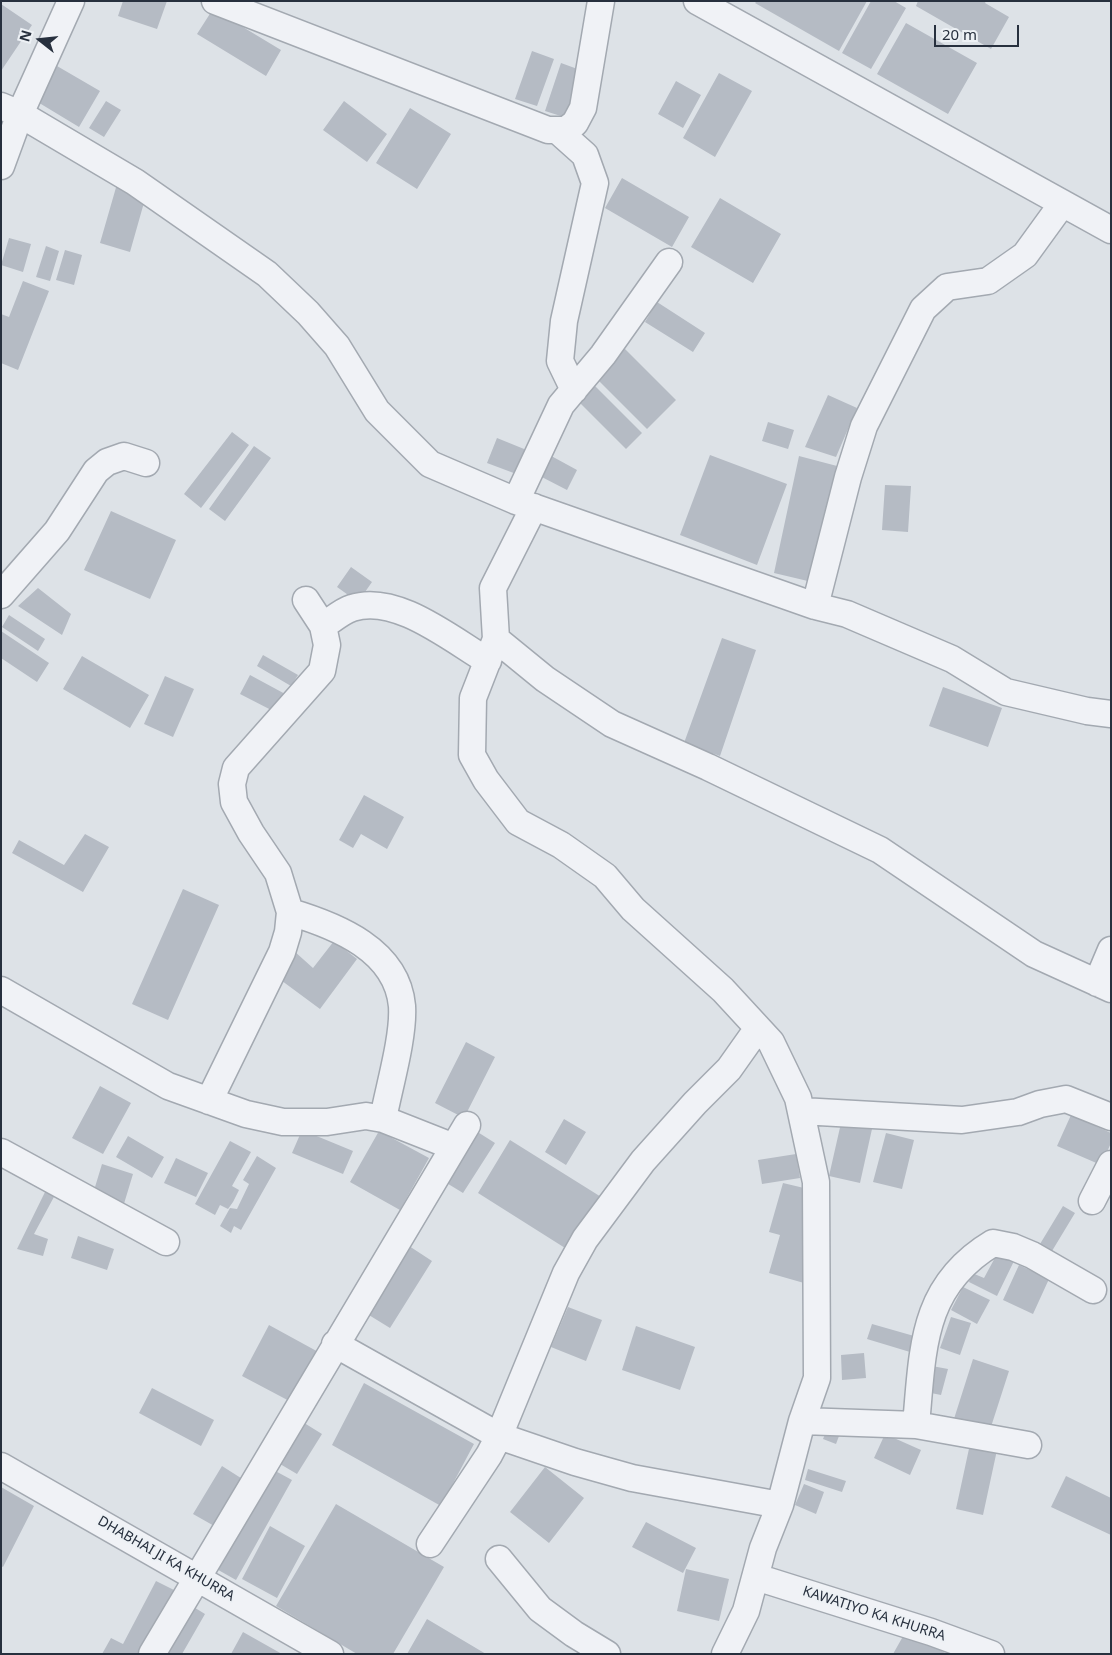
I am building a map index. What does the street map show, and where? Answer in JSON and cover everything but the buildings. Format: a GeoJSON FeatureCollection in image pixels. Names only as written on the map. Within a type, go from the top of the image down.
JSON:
{"type":"FeatureCollection","features":[{"type":"Feature","properties":{"kind":"street"},"geometry":{"type":"LineString","coordinates":[[1,166],[10,110],[71,1]]}},
{"type":"Feature","properties":{"kind":"street"},"geometry":{"type":"LineString","coordinates":[[215,1],[548,130],[566,130],[575,123],[583,108],[601,1]]}},
{"type":"Feature","properties":{"kind":"street"},"geometry":{"type":"LineString","coordinates":[[701,2],[1111,230]]}},
{"type":"Feature","properties":{"kind":"street"},"geometry":{"type":"LineString","coordinates":[[10,110],[135,182],[266,274],[308,313],[337,346],[377,411],[430,464],[525,504],[815,606],[847,614],[952,659],[1006,692],[1087,711],[1111,714]]}},
{"type":"Feature","properties":{"kind":"street"},"geometry":{"type":"LineString","coordinates":[[557,130],[585,155],[595,183],[564,321],[560,361],[574,390]]}},
{"type":"Feature","properties":{"kind":"street"},"geometry":{"type":"LineString","coordinates":[[815,606],[848,477],[864,426],[923,309],[947,287],[988,281],[1025,255],[1062,204]]}},
{"type":"Feature","properties":{"kind":"street"},"geometry":{"type":"LineString","coordinates":[[669,262],[603,355],[561,405],[493,588],[492,650],[474,698],[472,755],[486,780],[518,822],[561,846],[605,876],[632,909],[723,990],[771,1042],[798,1098],[816,1182],[817,1378],[802,1422],[780,1505],[746,1611],[727,1651]]}},
{"type":"Feature","properties":{"kind":"street"},"geometry":{"type":"LineString","coordinates":[[1,595],[57,531],[96,471],[107,462],[124,456],[146,463]]}},
{"type":"Feature","properties":{"kind":"street"},"geometry":{"type":"LineString","coordinates":[[209,1101],[282,952],[288,932],[290,912],[278,873],[251,833],[234,802],[232,784],[236,768],[322,671],[327,645],[323,626],[306,600]]}},
{"type":"Feature","properties":{"kind":"street"},"geometry":{"type":"LineString","coordinates":[[323,626],[351,608],[366,604],[390,606],[412,615],[492,650],[545,679],[612,724],[733,779],[880,850],[1034,954],[1104,986],[1111,950]]}},
{"type":"Feature","properties":{"kind":"street"},"geometry":{"type":"LineString","coordinates":[[290,912],[322,921],[354,936],[378,957],[396,979],[402,1007],[399,1038],[383,1119]]}},
{"type":"Feature","properties":{"kind":"street"},"geometry":{"type":"LineString","coordinates":[[1,990],[168,1086],[246,1114],[283,1122],[327,1122],[366,1116],[383,1119],[454,1147]]}},
{"type":"Feature","properties":{"kind":"street"},"geometry":{"type":"LineString","coordinates":[[430,1544],[489,1455],[499,1436],[566,1273],[585,1239],[643,1161],[694,1103],[729,1069],[758,1028]]}},
{"type":"Feature","properties":{"kind":"street"},"geometry":{"type":"LineString","coordinates":[[801,1111],[962,1120],[1018,1112],[1040,1104],[1066,1099],[1111,1117]]}},
{"type":"Feature","properties":{"kind":"street"},"geometry":{"type":"LineString","coordinates":[[152,1654],[467,1125]]}},
{"type":"Feature","properties":{"kind":"street"},"geometry":{"type":"LineString","coordinates":[[1,1152],[166,1242]]}},
{"type":"Feature","properties":{"kind":"street"},"geometry":{"type":"LineString","coordinates":[[1092,1201],[1111,1164]]}},
{"type":"Feature","properties":{"kind":"street"},"geometry":{"type":"LineString","coordinates":[[916,1425],[922,1354],[931,1319],[937,1302],[951,1278],[971,1256],[993,1242],[1013,1247],[1093,1290]]}},
{"type":"Feature","properties":{"kind":"street"},"geometry":{"type":"LineString","coordinates":[[335,1344],[499,1436],[575,1462],[632,1478],[780,1505]]}},
{"type":"Feature","properties":{"kind":"street"},"geometry":{"type":"LineString","coordinates":[[802,1422],[916,1425],[1028,1445]]}},
{"type":"Feature","properties":{"kind":"street","name":"DHABHAI JI KA KHURRA"},"geometry":{"type":"LineString","coordinates":[[1,1466],[197,1576],[330,1654]]}},
{"type":"Feature","properties":{"kind":"street"},"geometry":{"type":"LineString","coordinates":[[499,1559],[540,1609],[574,1634],[606,1654]]}},
{"type":"Feature","properties":{"kind":"street","name":"KAWATIYO KA KHURRA"},"geometry":{"type":"LineString","coordinates":[[756,1577],[930,1632],[991,1654]]}}]}
